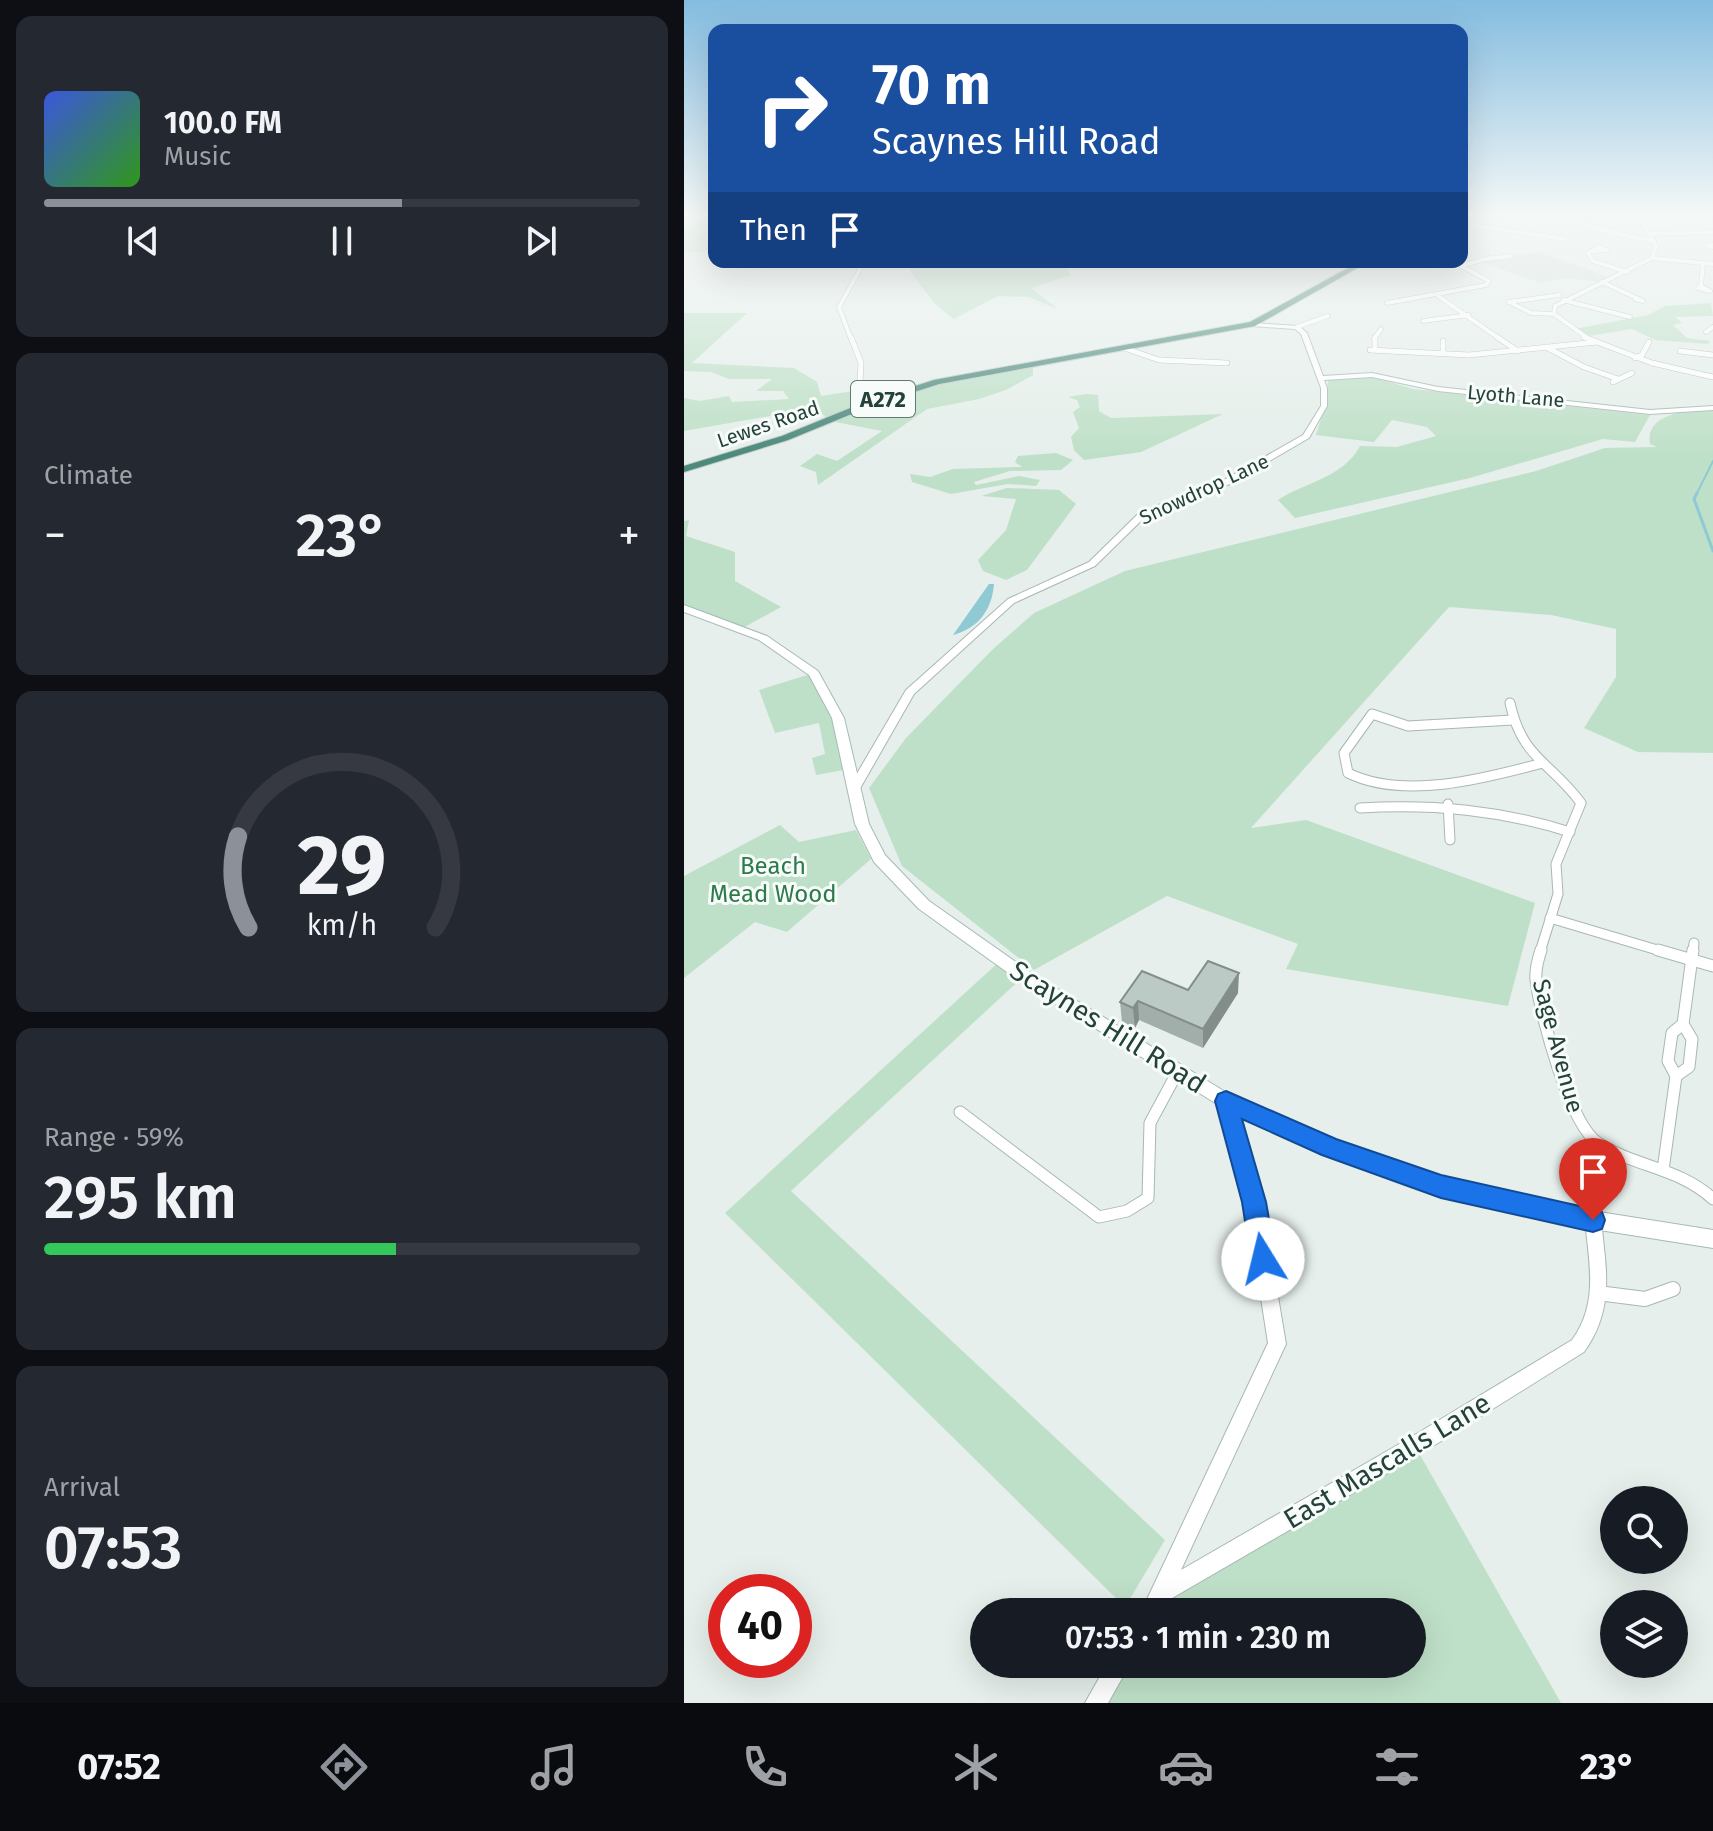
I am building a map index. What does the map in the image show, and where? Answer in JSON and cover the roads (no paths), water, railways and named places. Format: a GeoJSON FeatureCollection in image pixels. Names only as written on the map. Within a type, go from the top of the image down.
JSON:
{"type":"FeatureCollection","features":[{"type":"Feature","properties":{"kind":"highway","name":"Lewes Road"},"geometry":{"type":"LineString","coordinates":[[684,469],[773,443],[868,404],[937,382],[1252,324],[1304,295]]}},
{"type":"Feature","properties":{"kind":"main road","name":"Scaynes Hill Road"},"geometry":{"type":"LineString","coordinates":[[684,608],[763,638],[814,673],[838,718],[857,813],[879,858],[924,905],[1024,976],[1226,1101],[1331,1148],[1441,1187],[1593,1220],[1713,1239]]}},
{"type":"Feature","properties":{"kind":"street"},"geometry":{"type":"LineString","coordinates":[[845,295],[839,307],[861,363],[859,402],[868,404]]}},
{"type":"Feature","properties":{"kind":"street"},"geometry":{"type":"LineString","coordinates":[[1391,301],[1441,295]]}},
{"type":"Feature","properties":{"kind":"street"},"geometry":{"type":"LineString","coordinates":[[1554,314],[1531,313],[1509,302],[1567,295]]}},
{"type":"Feature","properties":{"kind":"street"},"geometry":{"type":"LineString","coordinates":[[1631,295],[1635,299]]}},
{"type":"Feature","properties":{"kind":"street"},"geometry":{"type":"LineString","coordinates":[[1437,296],[1518,351]]}},
{"type":"Feature","properties":{"kind":"street"},"geometry":{"type":"LineString","coordinates":[[1561,298],[1554,314],[1559,321],[1597,342],[1635,358],[1713,377]]}},
{"type":"Feature","properties":{"kind":"street"},"geometry":{"type":"LineString","coordinates":[[1561,298],[1630,317]]}},
{"type":"Feature","properties":{"kind":"street"},"geometry":{"type":"LineString","coordinates":[[1423,321],[1469,315]]}},
{"type":"Feature","properties":{"kind":"street"},"geometry":{"type":"LineString","coordinates":[[1252,324],[1297,327],[1328,316]]}},
{"type":"Feature","properties":{"kind":"street","name":"Snowdrop Lane"},"geometry":{"type":"LineString","coordinates":[[854,789],[910,692],[1011,601],[1092,564],[1143,514],[1227,482],[1306,436],[1324,406],[1320,378],[1304,333],[1297,327]]}},
{"type":"Feature","properties":{"kind":"street"},"geometry":{"type":"LineString","coordinates":[[1706,332],[1713,327]]}},
{"type":"Feature","properties":{"kind":"street"},"geometry":{"type":"LineString","coordinates":[[1388,333],[1380,331],[1373,340],[1373,349],[1443,353],[1518,351],[1597,342]]}},
{"type":"Feature","properties":{"kind":"street"},"geometry":{"type":"LineString","coordinates":[[1635,358],[1642,355],[1649,342]]}},
{"type":"Feature","properties":{"kind":"street"},"geometry":{"type":"LineString","coordinates":[[1443,353],[1446,343]]}},
{"type":"Feature","properties":{"kind":"street"},"geometry":{"type":"LineString","coordinates":[[1546,347],[1615,381],[1632,373]]}},
{"type":"Feature","properties":{"kind":"street"},"geometry":{"type":"LineString","coordinates":[[1124,348],[1147,358],[1178,359],[1194,365],[1227,363]]}},
{"type":"Feature","properties":{"kind":"street"},"geometry":{"type":"LineString","coordinates":[[1680,351],[1713,355]]}},
{"type":"Feature","properties":{"kind":"street","name":"Lyoth Lane"},"geometry":{"type":"LineString","coordinates":[[1320,378],[1372,375],[1438,389],[1650,412],[1713,408]]}},
{"type":"Feature","properties":{"kind":"street","name":"Sage Avenue"},"geometry":{"type":"LineString","coordinates":[[1510,703],[1519,739],[1539,764],[1581,803],[1556,864],[1558,894],[1536,979],[1577,1119],[1592,1138],[1704,1189],[1712,1197]]}},
{"type":"Feature","properties":{"kind":"street"},"geometry":{"type":"LineString","coordinates":[[1513,720],[1408,726],[1372,714],[1344,753],[1348,773],[1368,785],[1483,778],[1539,764]]}},
{"type":"Feature","properties":{"kind":"street"},"geometry":{"type":"LineString","coordinates":[[1448,804],[1450,840]]}},
{"type":"Feature","properties":{"kind":"street"},"geometry":{"type":"LineString","coordinates":[[1360,808],[1448,804],[1504,813],[1570,832]]}},
{"type":"Feature","properties":{"kind":"street"},"geometry":{"type":"LineString","coordinates":[[1550,918],[1713,966]]}},
{"type":"Feature","properties":{"kind":"street"},"geometry":{"type":"LineString","coordinates":[[1676,1076],[1689,1067],[1692,1039],[1683,1024],[1694,943]]}},
{"type":"Feature","properties":{"kind":"street"},"geometry":{"type":"LineString","coordinates":[[1663,1170],[1676,1076],[1668,1061],[1672,1033],[1683,1024]]}},
{"type":"Feature","properties":{"kind":"street"},"geometry":{"type":"LineString","coordinates":[[960,1112],[1099,1217],[1127,1211],[1148,1198],[1150,1123],[1178,1071]]}},
{"type":"Feature","properties":{"kind":"street"},"geometry":{"type":"LineString","coordinates":[[1163,1592],[1277,1344],[1254,1202],[1226,1101]]}},
{"type":"Feature","properties":{"kind":"street","name":"East Mascalls Lane"},"geometry":{"type":"LineString","coordinates":[[1159,1598],[1163,1592],[1415,1446],[1578,1346],[1591,1332],[1597,1315],[1593,1220]]}},
{"type":"Feature","properties":{"kind":"street"},"geometry":{"type":"LineString","coordinates":[[1598,1293],[1635,1301],[1657,1299],[1673,1289]]}},
{"type":"Feature","properties":{"kind":"street"},"geometry":{"type":"LineString","coordinates":[[1096,1703],[1111,1678]]}},
{"type":"Feature","properties":{"kind":"water"},"geometry":{"type":"Polygon","coordinates":[[[989,584],[994,584],[987,609],[970,628],[953,635],[989,584]]]}},
{"type":"Feature","properties":{"kind":"waterway"},"geometry":{"type":"LineString","coordinates":[[1713,461],[1694,499],[1713,551]]}},
{"type":"Feature","properties":{"kind":"park label","name":"Beach Mead Wood"},"geometry":{"type":"Point","coordinates":[773,880]}}]}
